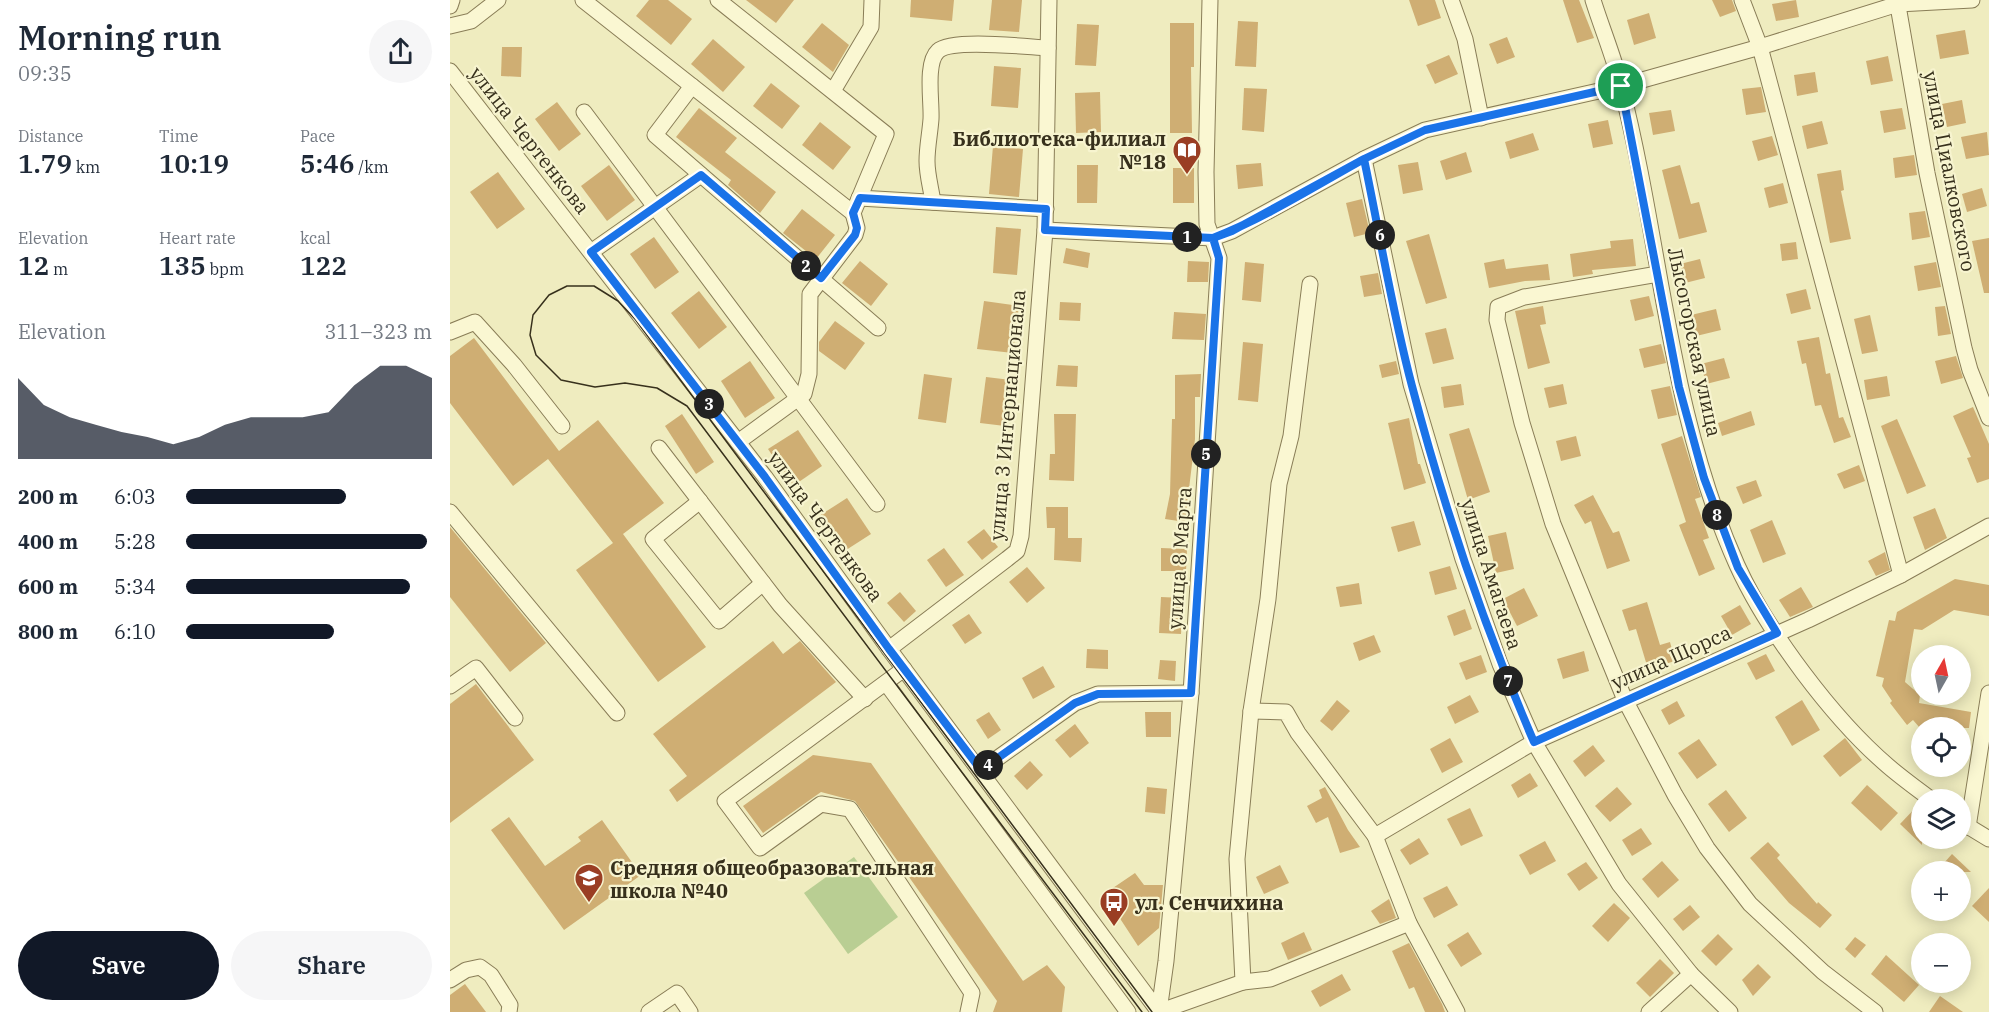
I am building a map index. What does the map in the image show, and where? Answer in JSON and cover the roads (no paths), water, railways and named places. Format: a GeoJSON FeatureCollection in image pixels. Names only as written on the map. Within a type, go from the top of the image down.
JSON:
{"type":"FeatureCollection","features":[{"type":"Feature","properties":{"kind":"street"},"geometry":{"type":"LineString","coordinates":[[450,6],[452,0]]}},
{"type":"Feature","properties":{"kind":"street"},"geometry":{"type":"LineString","coordinates":[[450,26],[471,21],[498,0]]}},
{"type":"Feature","properties":{"kind":"street"},"geometry":{"type":"LineString","coordinates":[[583,0],[853,213],[857,228],[855,235],[810,294],[809,374],[804,394],[738,442]]}},
{"type":"Feature","properties":{"kind":"street"},"geometry":{"type":"LineString","coordinates":[[718,0],[886,134],[853,213]]}},
{"type":"Feature","properties":{"kind":"street","name":"улица 3 Интернационала"},"geometry":{"type":"LineString","coordinates":[[889,649],[1017,550],[1021,536],[1045,230],[1048,0]]}},
{"type":"Feature","properties":{"kind":"street","name":"улица 8 Марта"},"geometry":{"type":"LineString","coordinates":[[1158,1012],[1167,950],[1191,693],[1219,258],[1208,224],[1206,172],[1210,0]]}},
{"type":"Feature","properties":{"kind":"street"},"geometry":{"type":"LineString","coordinates":[[1451,0],[1465,39],[1481,118]]}},
{"type":"Feature","properties":{"kind":"street","name":"Лысогорская улица"},"geometry":{"type":"LineString","coordinates":[[1593,0],[1621,86],[1679,387],[1704,478],[1738,568],[1777,633],[1833,709],[1888,766],[1918,789]]}},
{"type":"Feature","properties":{"kind":"street"},"geometry":{"type":"LineString","coordinates":[[1742,0],[1760,47],[1901,575]]}},
{"type":"Feature","properties":{"kind":"street"},"geometry":{"type":"LineString","coordinates":[[1045,230],[1213,238],[1232,231],[1364,159],[1425,130],[1621,86],[1760,47],[1898,2],[1972,0]]}},
{"type":"Feature","properties":{"kind":"street"},"geometry":{"type":"LineString","coordinates":[[833,91],[871,27],[869,2]]}},
{"type":"Feature","properties":{"kind":"street","name":"улица Циалковского"},"geometry":{"type":"LineString","coordinates":[[1898,2],[1927,173],[1964,348],[1977,392],[1989,418]]}},
{"type":"Feature","properties":{"kind":"street"},"geometry":{"type":"LineString","coordinates":[[933,202],[927,162],[930,76],[932,61],[938,51],[948,46],[962,45],[1048,48]]}},
{"type":"Feature","properties":{"kind":"street","name":"улица Чертенкова"},"geometry":{"type":"LineString","coordinates":[[450,71],[738,442],[1158,1012]]}},
{"type":"Feature","properties":{"kind":"street"},"geometry":{"type":"LineString","coordinates":[[692,86],[655,135],[878,328]]}},
{"type":"Feature","properties":{"kind":"street"},"geometry":{"type":"LineString","coordinates":[[584,112],[877,504]]}},
{"type":"Feature","properties":{"kind":"street","name":"улица Амагаева"},"geometry":{"type":"LineString","coordinates":[[1364,159],[1411,384],[1429,446],[1463,559],[1493,643],[1534,742],[1619,884],[1691,974],[1730,1012]]}},
{"type":"Feature","properties":{"kind":"street"},"geometry":{"type":"LineString","coordinates":[[591,252],[701,175]]}},
{"type":"Feature","properties":{"kind":"street"},"geometry":{"type":"LineString","coordinates":[[860,198],[1046,209]]}},
{"type":"Feature","properties":{"kind":"street"},"geometry":{"type":"LineString","coordinates":[[1658,274],[1524,297],[1498,307],[1497,320],[1521,423],[1553,524],[1625,699],[1675,795],[1707,848],[1750,904],[1823,972],[1875,1012]]}},
{"type":"Feature","properties":{"kind":"street"},"geometry":{"type":"LineString","coordinates":[[1243,982],[1236,859],[1251,711],[1268,598],[1279,484],[1291,436],[1310,284]]}},
{"type":"Feature","properties":{"kind":"street"},"geometry":{"type":"LineString","coordinates":[[450,332],[475,322],[514,365],[562,426]]}},
{"type":"Feature","properties":{"kind":"street"},"geometry":{"type":"LineString","coordinates":[[659,448],[763,583],[865,699]]}},
{"type":"Feature","properties":{"kind":"street"},"geometry":{"type":"LineString","coordinates":[[700,501],[653,539],[719,621],[763,583]]}},
{"type":"Feature","properties":{"kind":"street"},"geometry":{"type":"LineString","coordinates":[[450,512],[617,713]]}},
{"type":"Feature","properties":{"kind":"street","name":"улица Щорса"},"geometry":{"type":"LineString","coordinates":[[1376,836],[1534,742],[1901,575],[1989,526]]}},
{"type":"Feature","properties":{"kind":"street"},"geometry":{"type":"LineString","coordinates":[[450,686],[476,668],[515,718]]}},
{"type":"Feature","properties":{"kind":"street"},"geometry":{"type":"LineString","coordinates":[[904,669],[725,801],[760,848],[821,804],[850,809],[972,993],[968,1012]]}},
{"type":"Feature","properties":{"kind":"street"},"geometry":{"type":"LineString","coordinates":[[886,683],[1128,1012]]}},
{"type":"Feature","properties":{"kind":"street"},"geometry":{"type":"LineString","coordinates":[[981,770],[1083,700],[1098,694],[1191,693]]}},
{"type":"Feature","properties":{"kind":"street"},"geometry":{"type":"LineString","coordinates":[[1971,789],[1989,693]]}},
{"type":"Feature","properties":{"kind":"street"},"geometry":{"type":"LineString","coordinates":[[1251,711],[1286,712],[1298,733],[1376,836],[1409,923],[1457,1012]]}},
{"type":"Feature","properties":{"kind":"street"},"geometry":{"type":"LineString","coordinates":[[1971,828],[1989,840]]}},
{"type":"Feature","properties":{"kind":"street"},"geometry":{"type":"LineString","coordinates":[[1158,1012],[1243,982],[1270,980],[1409,923]]}},
{"type":"Feature","properties":{"kind":"street"},"geometry":{"type":"LineString","coordinates":[[450,980],[466,970],[480,967],[491,975],[510,1005],[509,1012]]}},
{"type":"Feature","properties":{"kind":"street"},"geometry":{"type":"LineString","coordinates":[[1649,1012],[1691,974]]}},
{"type":"Feature","properties":{"kind":"street"},"geometry":{"type":"LineString","coordinates":[[649,1012],[677,993],[690,1012]]}},
{"type":"Feature","properties":{"kind":"tram line"},"geometry":{"type":"LineString","coordinates":[[1142,1012],[687,406],[657,388],[625,383],[595,387],[561,380],[536,355],[530,335],[533,315],[549,295],[567,286],[594,286],[618,301],[635,319],[1152,1012]]}},
{"type":"Feature","properties":{"kind":"place","name":"Библиотека-филиал №18"},"geometry":{"type":"Point","coordinates":[1187,176]}},
{"type":"Feature","properties":{"kind":"place","name":"Средняя общеобразовательная школа №40"},"geometry":{"type":"Point","coordinates":[589,904]}},
{"type":"Feature","properties":{"kind":"place","name":"ул. Сенчихина"},"geometry":{"type":"Point","coordinates":[1114,928]}}]}
